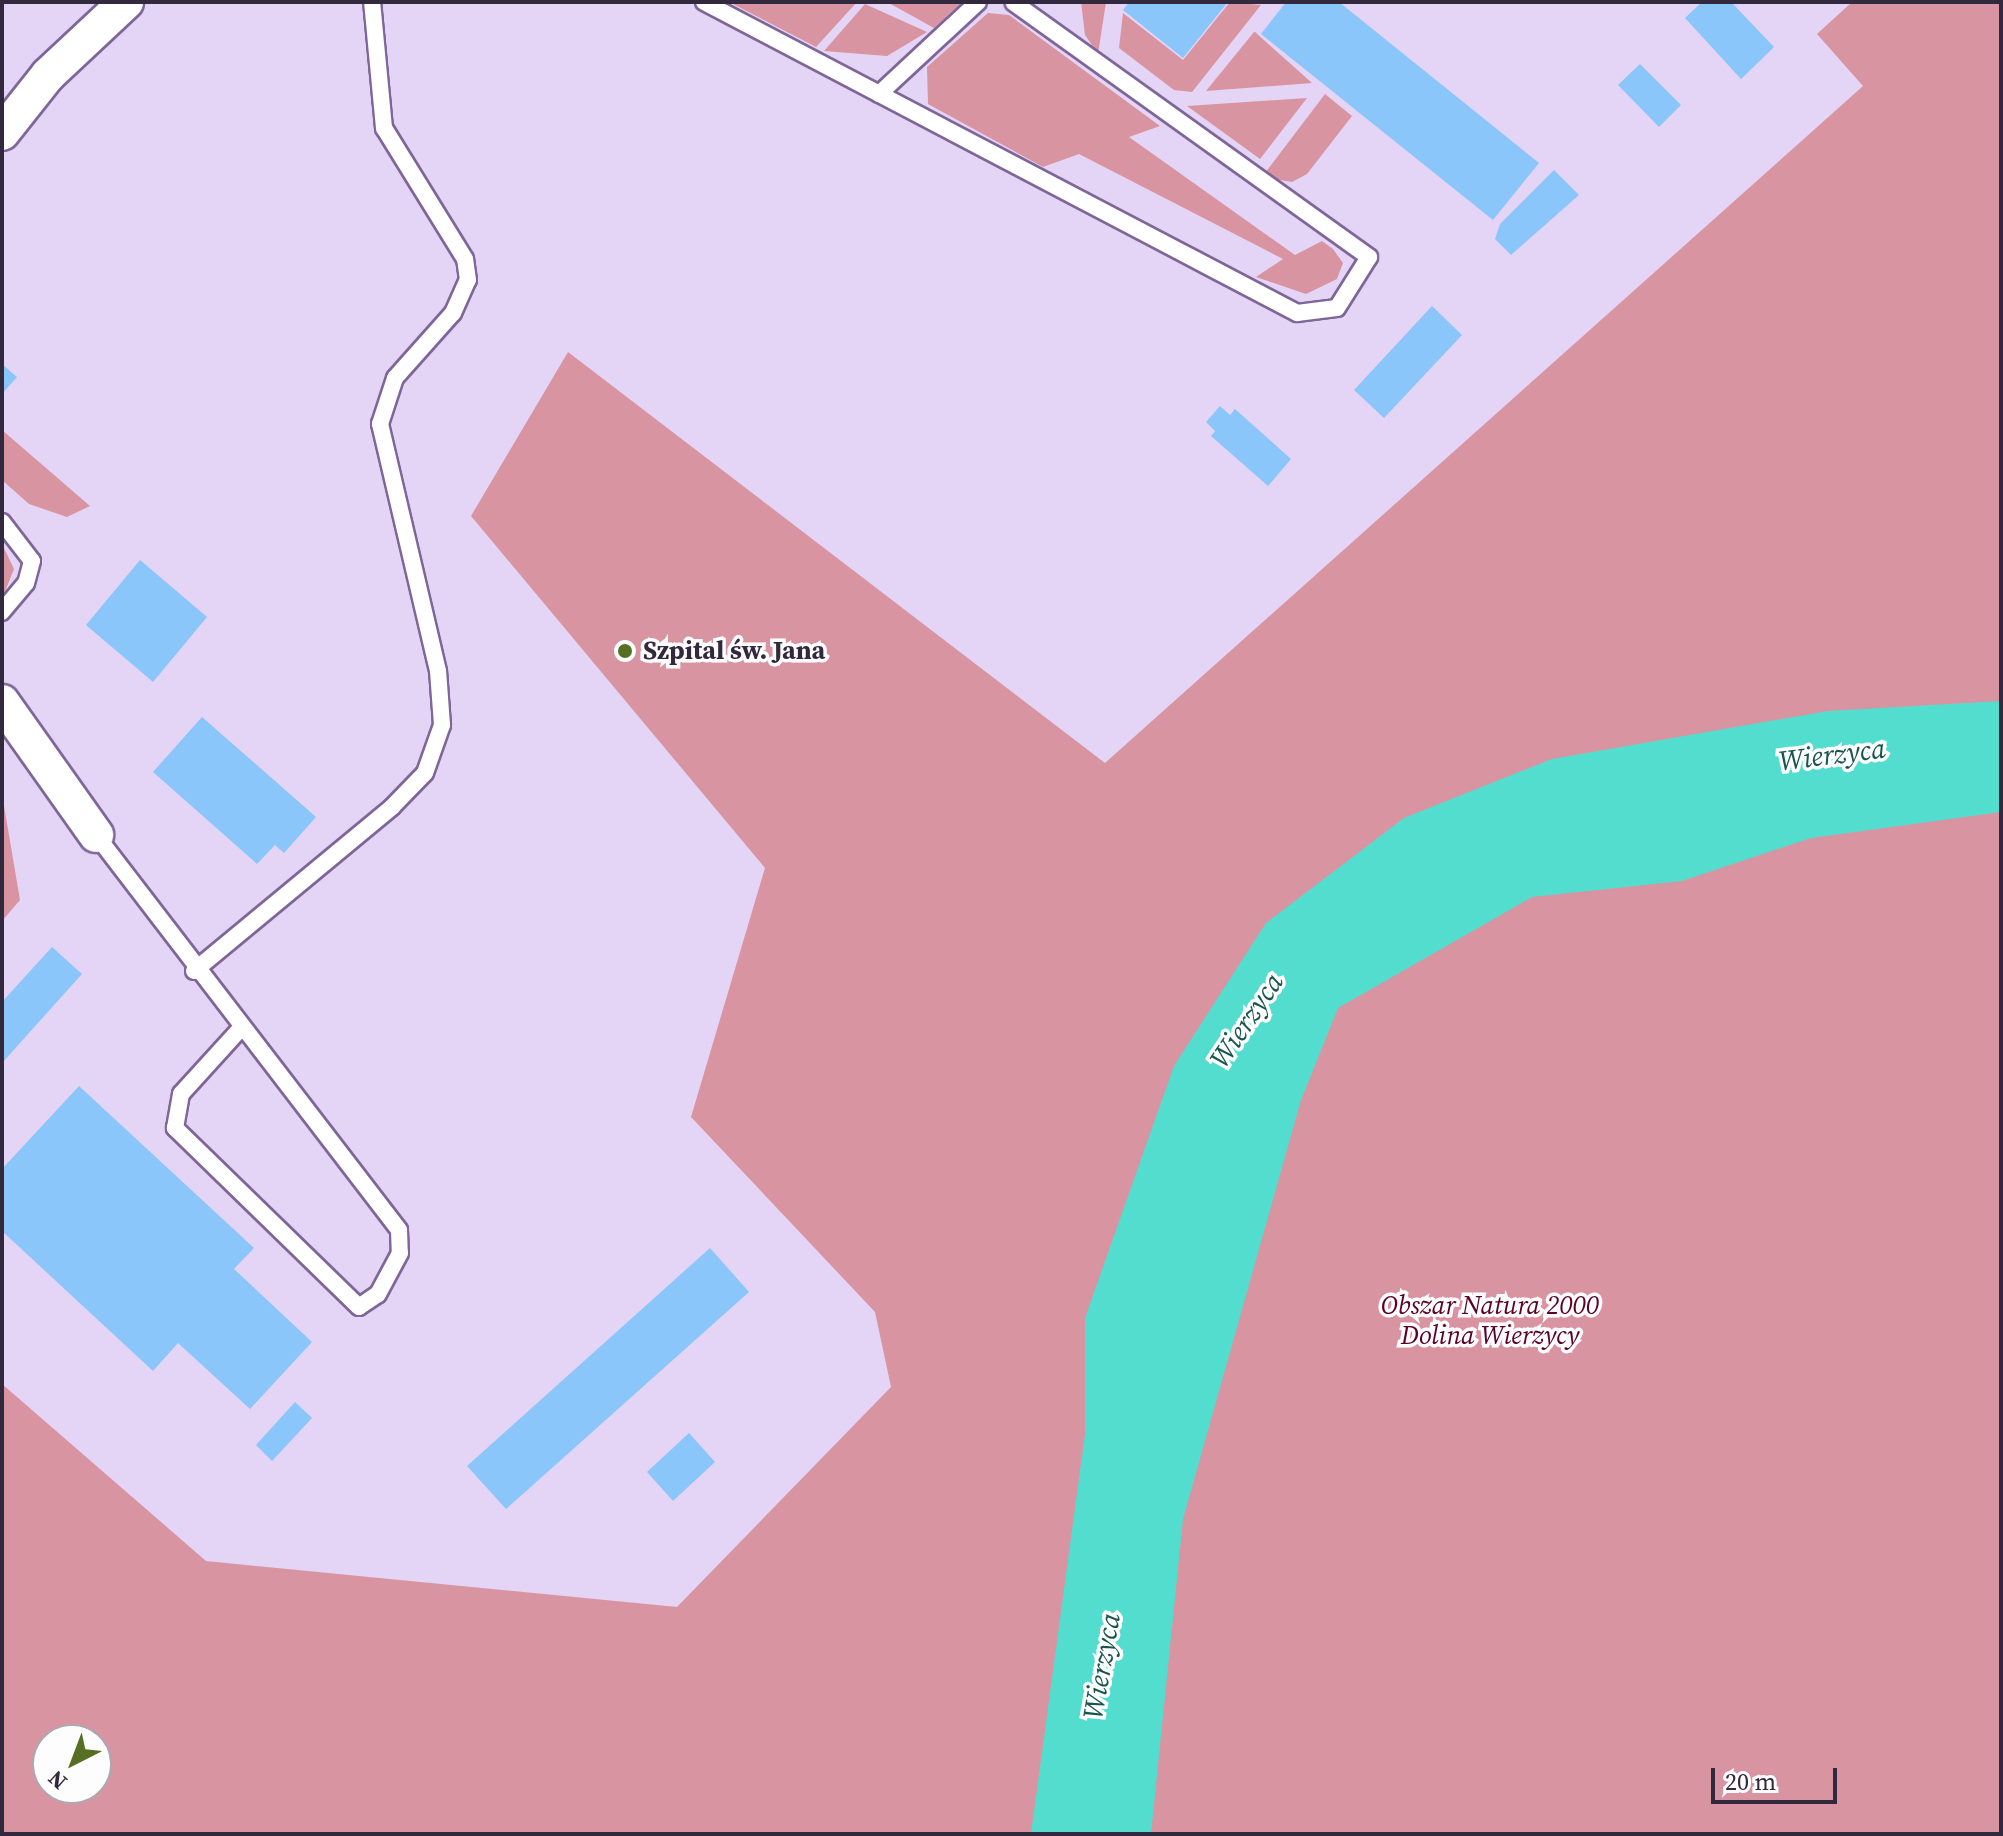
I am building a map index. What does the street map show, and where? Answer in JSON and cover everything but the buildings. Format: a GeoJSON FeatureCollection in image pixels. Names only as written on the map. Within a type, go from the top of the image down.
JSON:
{"type":"FeatureCollection","features":[{"type":"Feature","properties":{"kind":"street"},"geometry":{"type":"LineString","coordinates":[[2,133],[48,75],[126,2]]}},
{"type":"Feature","properties":{"kind":"street"},"geometry":{"type":"LineString","coordinates":[[2,702],[96,835]]}},
{"type":"Feature","properties":{"kind":"lane"},"geometry":{"type":"LineString","coordinates":[[194,971],[392,807],[425,773],[442,725],[438,671],[380,424],[395,378],[453,313],[468,280],[465,259],[384,128],[372,2]]}},
{"type":"Feature","properties":{"kind":"lane"},"geometry":{"type":"LineString","coordinates":[[704,2],[1297,313],[1337,308],[1369,257],[1009,2]]}},
{"type":"Feature","properties":{"kind":"lane"},"geometry":{"type":"LineString","coordinates":[[879,94],[978,2]]}},
{"type":"Feature","properties":{"kind":"lane"},"geometry":{"type":"LineString","coordinates":[[2,522],[32,561],[26,583],[2,612]]}},
{"type":"Feature","properties":{"kind":"lane"},"geometry":{"type":"LineString","coordinates":[[96,835],[194,971],[242,1027],[399,1230],[400,1253],[378,1294],[359,1307],[175,1128],[181,1094],[242,1027]]}},
{"type":"Feature","properties":{"kind":"green space"},"geometry":{"type":"Polygon","coordinates":[[[729,2],[857,2],[816,47],[729,2]]]}},
{"type":"Feature","properties":{"kind":"green space"},"geometry":{"type":"Polygon","coordinates":[[[887,2],[962,2],[934,28],[887,2]]]}},
{"type":"Feature","properties":{"kind":"green space"},"geometry":{"type":"Polygon","coordinates":[[[1081,2],[1106,2],[1098,54],[1085,35],[1081,2]]]}},
{"type":"Feature","properties":{"kind":"green space"},"geometry":{"type":"Polygon","coordinates":[[[1230,2],[1261,5],[1192,92],[1174,90],[1119,48],[1123,13],[1183,60],[1230,2]]]}},
{"type":"Feature","properties":{"kind":"green space","name":"Obszar Natura 2000 Dolina Wierzycy"},"geometry":{"type":"Polygon","coordinates":[[[1852,2],[2001,2],[2001,1834],[2,1834],[2,1384],[206,1561],[677,1607],[891,1387],[875,1312],[691,1117],[765,868],[471,516],[568,352],[1105,763],[1863,86],[1817,34],[1852,2]]]}},
{"type":"Feature","properties":{"kind":"green space"},"geometry":{"type":"Polygon","coordinates":[[[865,4],[927,32],[887,56],[824,51],[865,4]]]}},
{"type":"Feature","properties":{"kind":"green space"},"geometry":{"type":"Polygon","coordinates":[[[988,13],[1009,15],[1160,126],[1129,137],[1295,255],[1322,241],[1333,249],[1343,263],[1337,279],[1306,294],[1256,277],[1283,259],[1079,154],[1043,167],[928,104],[927,67],[988,13]]]}},
{"type":"Feature","properties":{"kind":"green space"},"geometry":{"type":"Polygon","coordinates":[[[1254,32],[1312,83],[1206,91],[1254,32]]]}},
{"type":"Feature","properties":{"kind":"green space"},"geometry":{"type":"Polygon","coordinates":[[[1325,94],[1352,116],[1307,174],[1292,182],[1274,179],[1265,173],[1325,94]]]}},
{"type":"Feature","properties":{"kind":"green space"},"geometry":{"type":"Polygon","coordinates":[[[1307,98],[1260,159],[1187,106],[1307,98]]]}},
{"type":"Feature","properties":{"kind":"green space"},"geometry":{"type":"Polygon","coordinates":[[[2,430],[90,506],[67,517],[29,504],[2,480],[2,430]]]}},
{"type":"Feature","properties":{"kind":"green space"},"geometry":{"type":"Polygon","coordinates":[[[2,544],[14,569],[2,599],[2,544]]]}},
{"type":"Feature","properties":{"kind":"green space"},"geometry":{"type":"Polygon","coordinates":[[[2,794],[20,900],[2,921],[2,794]]]}},
{"type":"Feature","properties":{"kind":"water","name":"Wierzyca"},"geometry":{"type":"Polygon","coordinates":[[[2001,701],[2001,812],[1811,838],[1682,881],[1532,897],[1338,1008],[1301,1100],[1183,1519],[1151,1834],[1031,1834],[1085,1434],[1085,1318],[1174,1066],[1266,923],[1404,818],[1552,759],[1828,711],[2001,701]]]}},
{"type":"Feature","properties":{"kind":"place","name":"Szpital św. Jana"},"geometry":{"type":"Point","coordinates":[625,651]}}]}
